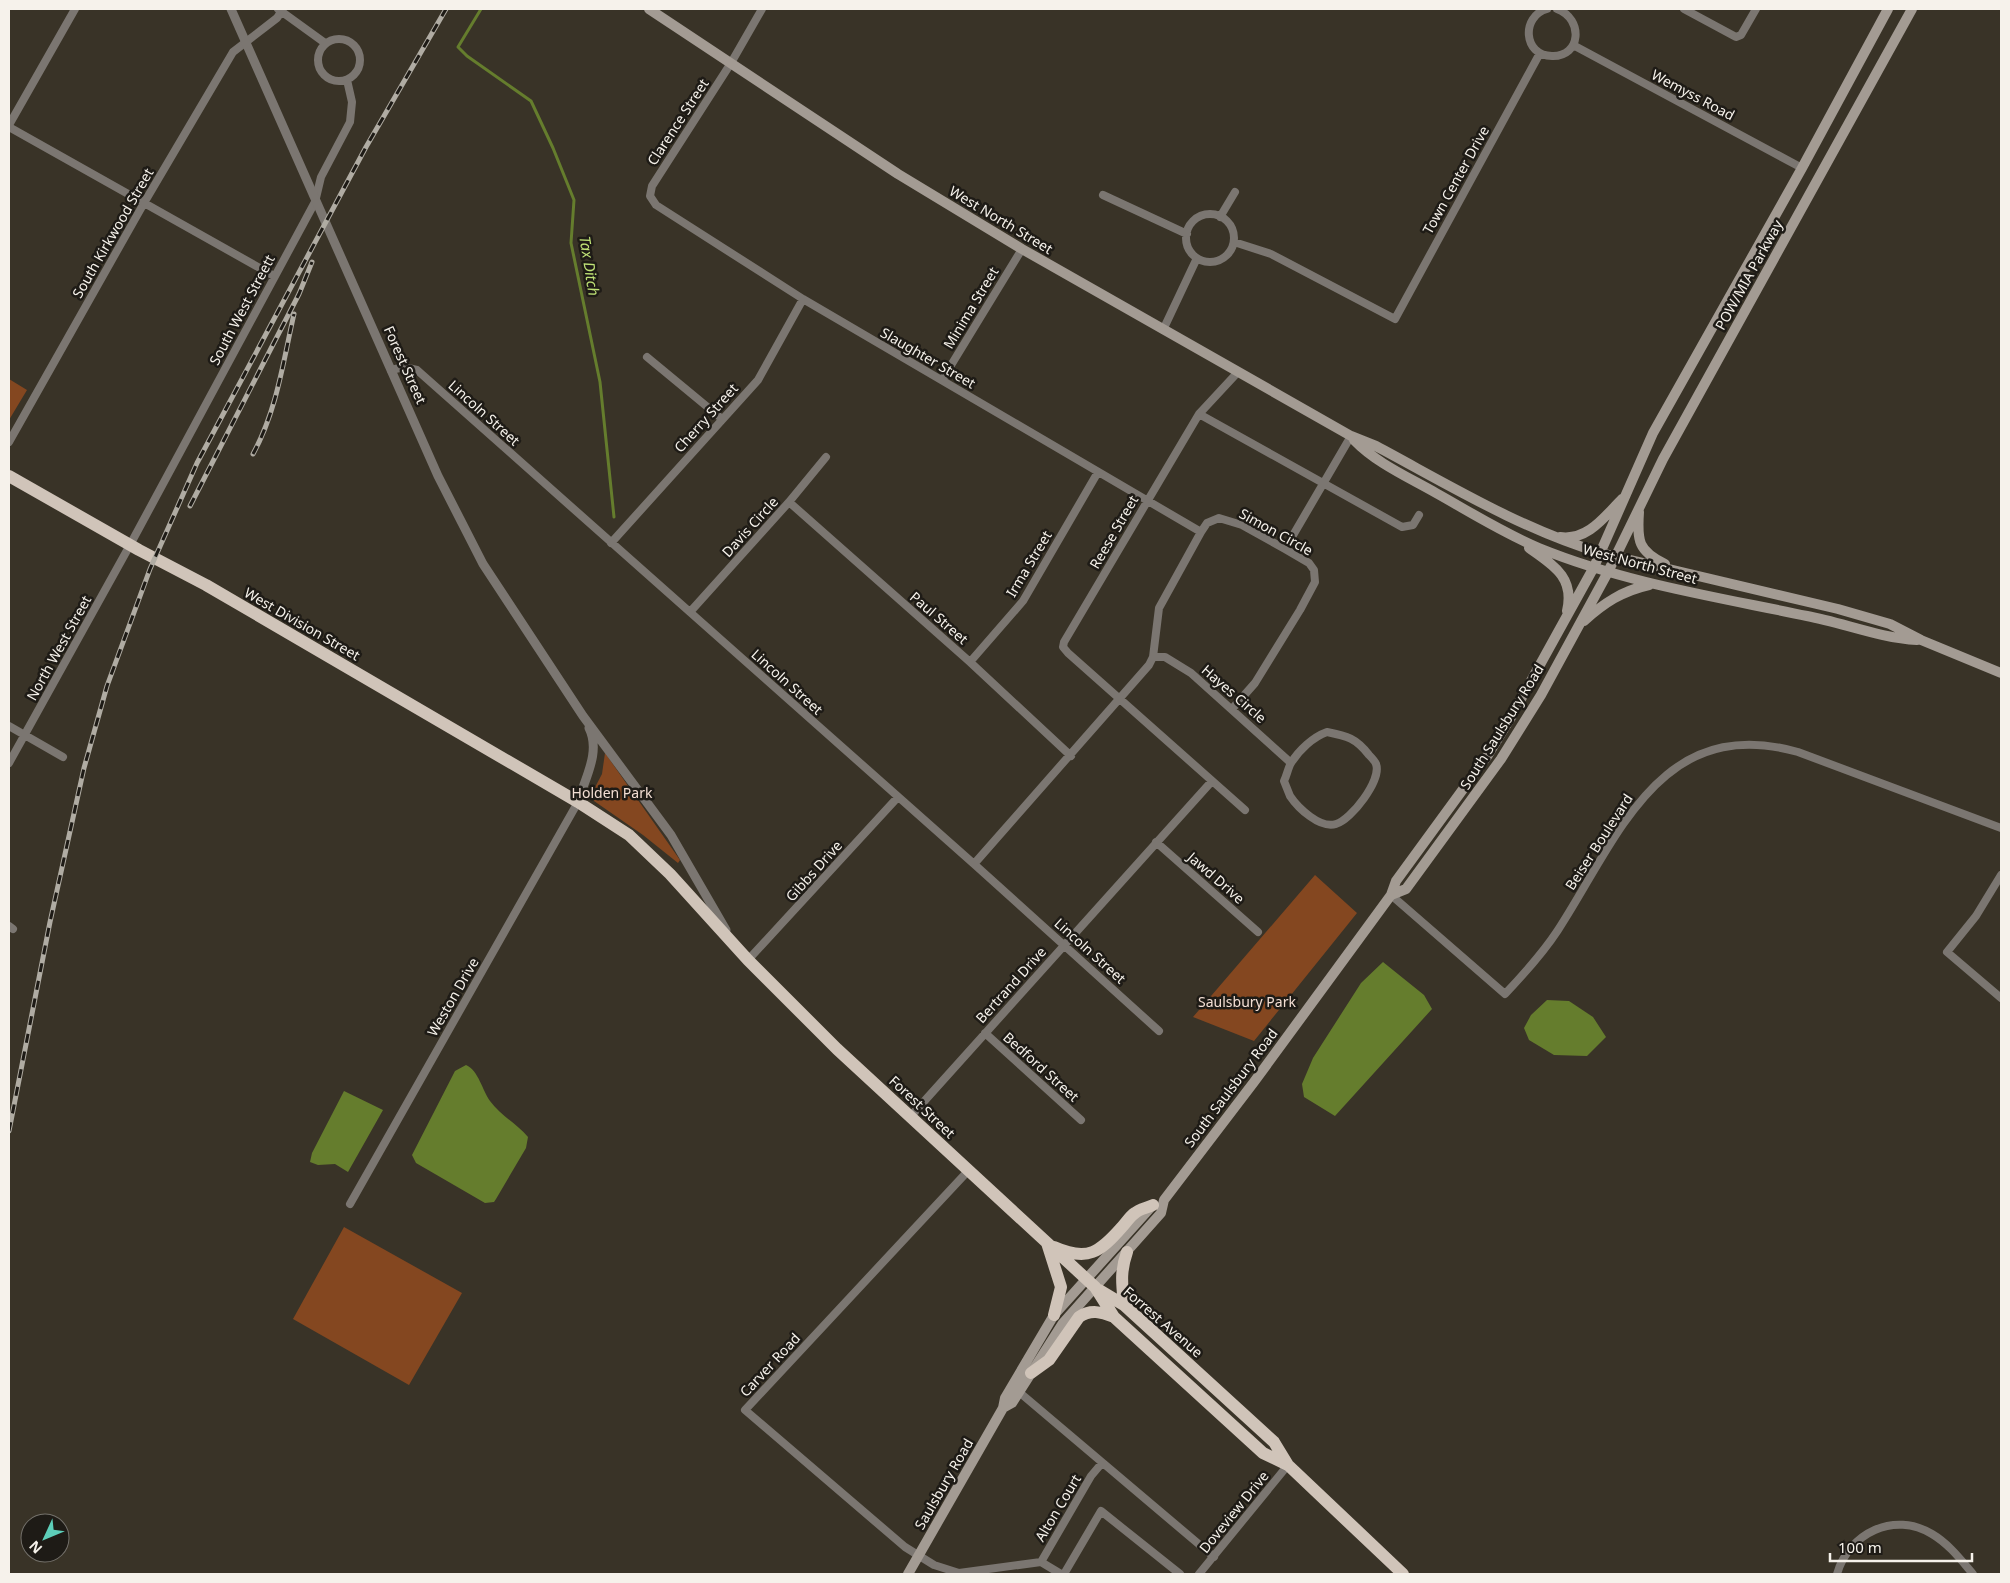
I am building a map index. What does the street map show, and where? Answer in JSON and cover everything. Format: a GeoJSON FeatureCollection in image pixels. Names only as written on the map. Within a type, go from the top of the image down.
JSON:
{"type":"FeatureCollection","features":[{"type":"Feature","properties":{"kind":"highway","name":"West Division Street"},"geometry":{"type":"LineString","coordinates":[[9,476],[130,545],[206,585],[578,802]]}},
{"type":"Feature","properties":{"kind":"highway","name":"Forest Street"},"geometry":{"type":"LineString","coordinates":[[578,802],[629,835],[670,874],[748,960],[838,1049],[1090,1283]]}},
{"type":"Feature","properties":{"kind":"highway"},"geometry":{"type":"LineString","coordinates":[[1047,1243],[1074,1253],[1087,1254],[1097,1251],[1105,1246],[1135,1213],[1158,1203]]}},
{"type":"Feature","properties":{"kind":"highway"},"geometry":{"type":"LineString","coordinates":[[1047,1243],[1061,1287],[1054,1315]]}},
{"type":"Feature","properties":{"kind":"highway"},"geometry":{"type":"LineString","coordinates":[[1124,1305],[1121,1276],[1127,1252]]}},
{"type":"Feature","properties":{"kind":"highway","name":"Forrest Avenue"},"geometry":{"type":"LineString","coordinates":[[1090,1283],[1124,1305],[1274,1442],[1288,1465],[1403,1574]]}},
{"type":"Feature","properties":{"kind":"highway","name":"Forrest Avenue"},"geometry":{"type":"LineString","coordinates":[[1090,1283],[1114,1317],[1263,1453],[1288,1465]]}},
{"type":"Feature","properties":{"kind":"highway"},"geometry":{"type":"LineString","coordinates":[[1030,1373],[1049,1360],[1079,1317],[1096,1312],[1114,1317]]}},
{"type":"Feature","properties":{"kind":"main road","name":"West North Street"},"geometry":{"type":"LineString","coordinates":[[648,9],[898,174],[1022,249],[1351,436],[1376,446],[1497,510],[1576,546],[1615,557],[1829,607],[1890,624],[1921,640],[2001,673]]}},
{"type":"Feature","properties":{"kind":"main road","name":"POW/MIA Parkway"},"geometry":{"type":"LineString","coordinates":[[1601,553],[1653,433],[1802,168],[1888,9]]}},
{"type":"Feature","properties":{"kind":"main road","name":"POW/MIA Parkway"},"geometry":{"type":"LineString","coordinates":[[1615,557],[1663,459],[1912,9]]}},
{"type":"Feature","properties":{"kind":"main road"},"geometry":{"type":"LineString","coordinates":[[1802,168],[1810,184],[1811,192]]}},
{"type":"Feature","properties":{"kind":"main road","name":"West North Street"},"geometry":{"type":"LineString","coordinates":[[1351,436],[1376,459],[1503,531],[1540,548],[1608,572],[1652,584],[1835,621],[1894,639],[1921,640]]}},
{"type":"Feature","properties":{"kind":"main road"},"geometry":{"type":"LineString","coordinates":[[1549,534],[1570,537],[1586,532],[1597,525],[1626,495]]}},
{"type":"Feature","properties":{"kind":"main road"},"geometry":{"type":"LineString","coordinates":[[1639,507],[1638,535],[1642,548],[1652,558],[1682,572]]}},
{"type":"Feature","properties":{"kind":"main road"},"geometry":{"type":"LineString","coordinates":[[1503,531],[1555,566],[1560,572],[1567,586],[1568,593],[1568,607],[1564,621]]}},
{"type":"Feature","properties":{"kind":"main road","name":"South Saulsbury Road"},"geometry":{"type":"LineString","coordinates":[[1090,1283],[1158,1203],[1242,1098],[1391,895],[1396,882],[1488,755],[1601,553]]}},
{"type":"Feature","properties":{"kind":"main road","name":"South Saulsbury Road"},"geometry":{"type":"LineString","coordinates":[[1391,895],[1406,889],[1501,759],[1541,695],[1615,557]]}},
{"type":"Feature","properties":{"kind":"main road"},"geometry":{"type":"LineString","coordinates":[[1580,624],[1613,598],[1635,588],[1652,584]]}},
{"type":"Feature","properties":{"kind":"main road","name":"South Saulsbury Road"},"geometry":{"type":"LineString","coordinates":[[1090,1283],[1127,1252],[1161,1213],[1158,1203]]}},
{"type":"Feature","properties":{"kind":"main road","name":"Saulsbury Road"},"geometry":{"type":"LineString","coordinates":[[1003,1408],[1012,1403],[1090,1283]]}},
{"type":"Feature","properties":{"kind":"main road","name":"Saulsbury Road"},"geometry":{"type":"LineString","coordinates":[[908,1574],[1003,1408],[1004,1398],[1054,1315],[1090,1283]]}},
{"type":"Feature","properties":{"kind":"street"},"geometry":{"type":"LineString","coordinates":[[75,9],[9,126],[274,276]]}},
{"type":"Feature","properties":{"kind":"street","name":"Forest Street"},"geometry":{"type":"LineString","coordinates":[[231,9],[438,476],[483,564],[583,716],[671,835],[734,943]]}},
{"type":"Feature","properties":{"kind":"street","name":"Clarence Street"},"geometry":{"type":"LineString","coordinates":[[650,196],[652,186],[731,63],[762,9]]}},
{"type":"Feature","properties":{"kind":"street"},"geometry":{"type":"LineString","coordinates":[[1547,9],[1536,14],[1528,27],[1530,42],[1540,53],[1547,56],[1562,54],[1573,44],[1576,38],[1574,23],[1562,10]]}},
{"type":"Feature","properties":{"kind":"street"},"geometry":{"type":"LineString","coordinates":[[1684,9],[1736,37],[1741,35],[1756,9]]}},
{"type":"Feature","properties":{"kind":"street"},"geometry":{"type":"LineString","coordinates":[[280,10],[325,43]]}},
{"type":"Feature","properties":{"kind":"street","name":"South Kirkwood Street"},"geometry":{"type":"LineString","coordinates":[[9,442],[233,52],[277,18],[280,10]]}},
{"type":"Feature","properties":{"kind":"street"},"geometry":{"type":"LineString","coordinates":[[338,39],[346,40],[355,46],[360,63],[356,73],[347,80],[335,81],[322,74],[318,67],[317,58],[319,51],[325,43],[338,39]]}},
{"type":"Feature","properties":{"kind":"street","name":"Wemyss Road"},"geometry":{"type":"LineString","coordinates":[[1573,44],[1802,168]]}},
{"type":"Feature","properties":{"kind":"street","name":"Town Center Drive"},"geometry":{"type":"LineString","coordinates":[[1234,242],[1271,254],[1395,319],[1540,53]]}},
{"type":"Feature","properties":{"kind":"street","name":"South West Streett"},"geometry":{"type":"LineString","coordinates":[[130,545],[274,276],[316,202],[321,177],[350,122],[352,102],[347,80]]}},
{"type":"Feature","properties":{"kind":"street"},"geometry":{"type":"LineString","coordinates":[[1220,217],[1235,192]]}},
{"type":"Feature","properties":{"kind":"street"},"geometry":{"type":"LineString","coordinates":[[1103,195],[1187,234]]}},
{"type":"Feature","properties":{"kind":"street","name":"Slaughter Street"},"geometry":{"type":"LineString","coordinates":[[650,196],[656,204],[803,299],[1201,532]]}},
{"type":"Feature","properties":{"kind":"street"},"geometry":{"type":"LineString","coordinates":[[1213,215],[1220,217],[1231,226],[1234,242],[1229,253],[1220,260],[1208,262],[1197,258],[1189,250],[1187,234],[1192,223],[1202,216],[1213,215]]}},
{"type":"Feature","properties":{"kind":"street","name":"Minima Street"},"geometry":{"type":"LineString","coordinates":[[942,380],[1022,249]]}},
{"type":"Feature","properties":{"kind":"street"},"geometry":{"type":"LineString","coordinates":[[1163,330],[1197,258]]}},
{"type":"Feature","properties":{"kind":"street","name":"Cherry Street"},"geometry":{"type":"LineString","coordinates":[[611,543],[758,380],[803,299]]}},
{"type":"Feature","properties":{"kind":"street"},"geometry":{"type":"LineString","coordinates":[[647,357],[722,419]]}},
{"type":"Feature","properties":{"kind":"street","name":"Lincoln Street"},"geometry":{"type":"LineString","coordinates":[[391,370],[404,367],[417,370],[1159,1030]]}},
{"type":"Feature","properties":{"kind":"street","name":"Reese Street"},"geometry":{"type":"LineString","coordinates":[[1238,372],[1199,414],[1064,642],[1063,647],[1245,810]]}},
{"type":"Feature","properties":{"kind":"street"},"geometry":{"type":"LineString","coordinates":[[1199,414],[1402,528],[1412,526],[1418,515]]}},
{"type":"Feature","properties":{"kind":"street"},"geometry":{"type":"LineString","coordinates":[[1285,548],[1351,436]]}},
{"type":"Feature","properties":{"kind":"street","name":"Davis Circle"},"geometry":{"type":"LineString","coordinates":[[690,612],[789,502],[826,457]]}},
{"type":"Feature","properties":{"kind":"street","name":"Irma Street"},"geometry":{"type":"LineString","coordinates":[[970,662],[1022,602],[1098,472]]}},
{"type":"Feature","properties":{"kind":"street","name":"Paul Street"},"geometry":{"type":"LineString","coordinates":[[789,502],[970,662],[1071,756]]}},
{"type":"Feature","properties":{"kind":"street","name":"Simon Circle"},"geometry":{"type":"LineString","coordinates":[[1153,657],[1159,608],[1207,523],[1219,518],[1242,525],[1309,563],[1314,570],[1315,582],[1304,604],[1255,683],[1232,709]]}},
{"type":"Feature","properties":{"kind":"street","name":"North West Street"},"geometry":{"type":"LineString","coordinates":[[9,762],[130,545]]}},
{"type":"Feature","properties":{"kind":"street"},"geometry":{"type":"LineString","coordinates":[[974,864],[1121,699],[1149,665],[1153,657]]}},
{"type":"Feature","properties":{"kind":"street","name":"Hayes Circle"},"geometry":{"type":"LineString","coordinates":[[1153,657],[1170,659],[1191,673],[1291,763]]}},
{"type":"Feature","properties":{"kind":"street","name":"Forest Street"},"geometry":{"type":"LineString","coordinates":[[578,802],[594,752],[592,733],[583,716]]}},
{"type":"Feature","properties":{"kind":"street"},"geometry":{"type":"LineString","coordinates":[[9,726],[63,757]]}},
{"type":"Feature","properties":{"kind":"street"},"geometry":{"type":"LineString","coordinates":[[1327,732],[1346,736],[1360,743],[1376,764],[1376,775],[1371,788],[1344,820],[1335,825],[1322,824],[1311,817],[1290,796],[1284,781],[1291,763],[1318,735],[1327,732]]}},
{"type":"Feature","properties":{"kind":"street","name":"Beiser Boulevard"},"geometry":{"type":"LineString","coordinates":[[1391,895],[1505,994],[1557,931],[1621,825],[1640,800],[1673,769],[1714,750],[1755,744],[1779,746],[2001,828]]}},
{"type":"Feature","properties":{"kind":"street","name":"Bertrand Drive"},"geometry":{"type":"LineString","coordinates":[[910,1117],[1212,781]]}},
{"type":"Feature","properties":{"kind":"street","name":"Gibbs Drive"},"geometry":{"type":"LineString","coordinates":[[748,960],[898,797]]}},
{"type":"Feature","properties":{"kind":"street","name":"Weston Drive"},"geometry":{"type":"LineString","coordinates":[[350,1204],[578,802]]}},
{"type":"Feature","properties":{"kind":"street","name":"Jawd Drive"},"geometry":{"type":"LineString","coordinates":[[1156,842],[1258,932]]}},
{"type":"Feature","properties":{"kind":"street"},"geometry":{"type":"LineString","coordinates":[[2001,874],[1976,916],[1947,952],[2001,998]]}},
{"type":"Feature","properties":{"kind":"street","name":"Bedford Street"},"geometry":{"type":"LineString","coordinates":[[985,1033],[1081,1120]]}},
{"type":"Feature","properties":{"kind":"street","name":"Carver Road"},"geometry":{"type":"LineString","coordinates":[[918,1556],[905,1547],[745,1410],[968,1170]]}},
{"type":"Feature","properties":{"kind":"street"},"geometry":{"type":"LineString","coordinates":[[1019,1392],[1214,1557]]}},
{"type":"Feature","properties":{"kind":"street","name":"Alton Court"},"geometry":{"type":"LineString","coordinates":[[918,1556],[942,1569],[959,1574],[1041,1562],[1091,1476],[1102,1463]]}},
{"type":"Feature","properties":{"kind":"street","name":"Doveview Drive"},"geometry":{"type":"LineString","coordinates":[[1199,1574],[1288,1465]]}},
{"type":"Feature","properties":{"kind":"street"},"geometry":{"type":"LineString","coordinates":[[1041,1562],[1062,1574],[1101,1510],[1180,1574]]}},
{"type":"Feature","properties":{"kind":"street"},"geometry":{"type":"LineString","coordinates":[[1837,1574],[1845,1555],[1865,1534],[1893,1524],[1921,1528],[1941,1540],[1973,1574]]}},
{"type":"Feature","properties":{"kind":"green space"},"geometry":{"type":"Polygon","coordinates":[[[9,379],[27,390],[9,420],[9,379]]]}},
{"type":"Feature","properties":{"kind":"green space","name":"Holden Park"},"geometry":{"type":"Polygon","coordinates":[[[605,753],[680,860],[678,863],[643,835],[594,801],[591,795],[602,774],[605,753]]]}},
{"type":"Feature","properties":{"kind":"green space","name":"Saulsbury Park"},"geometry":{"type":"Polygon","coordinates":[[[1315,875],[1357,913],[1254,1041],[1193,1017],[1315,875]]]}},
{"type":"Feature","properties":{"kind":"green space"},"geometry":{"type":"Polygon","coordinates":[[[344,1227],[462,1293],[409,1385],[293,1319],[344,1227]]]}},
{"type":"Feature","properties":{"kind":"shaded area"},"geometry":{"type":"Polygon","coordinates":[[[1383,962],[1424,995],[1432,1009],[1335,1116],[1304,1097],[1302,1084],[1313,1058],[1361,983],[1383,962]]]}},
{"type":"Feature","properties":{"kind":"shaded area"},"geometry":{"type":"Polygon","coordinates":[[[1547,1000],[1569,1001],[1593,1017],[1606,1037],[1587,1056],[1554,1055],[1529,1040],[1524,1028],[1531,1015],[1547,1000]]]}},
{"type":"Feature","properties":{"kind":"shaded area"},"geometry":{"type":"Polygon","coordinates":[[[466,1065],[474,1072],[494,1106],[528,1137],[526,1148],[494,1202],[485,1203],[416,1163],[412,1155],[455,1071],[466,1065]]]}},
{"type":"Feature","properties":{"kind":"shaded area"},"geometry":{"type":"Polygon","coordinates":[[[344,1091],[383,1110],[348,1172],[335,1164],[318,1165],[310,1162],[312,1153],[344,1091]]]}},
{"type":"Feature","properties":{"kind":"waterway","name":"Tax Ditch"},"geometry":{"type":"LineString","coordinates":[[481,9],[458,47],[467,56],[531,101],[574,200],[571,243],[600,382],[614,517]]}},
{"type":"Feature","properties":{"kind":"railway"},"geometry":{"type":"LineString","coordinates":[[9,1131],[50,922],[84,768],[107,686],[150,569],[197,463],[366,147],[446,9]]}},
{"type":"Feature","properties":{"kind":"railway"},"geometry":{"type":"LineString","coordinates":[[190,506],[299,294],[312,262]]}},
{"type":"Feature","properties":{"kind":"railway"},"geometry":{"type":"LineString","coordinates":[[253,454],[274,403],[294,314]]}}]}
